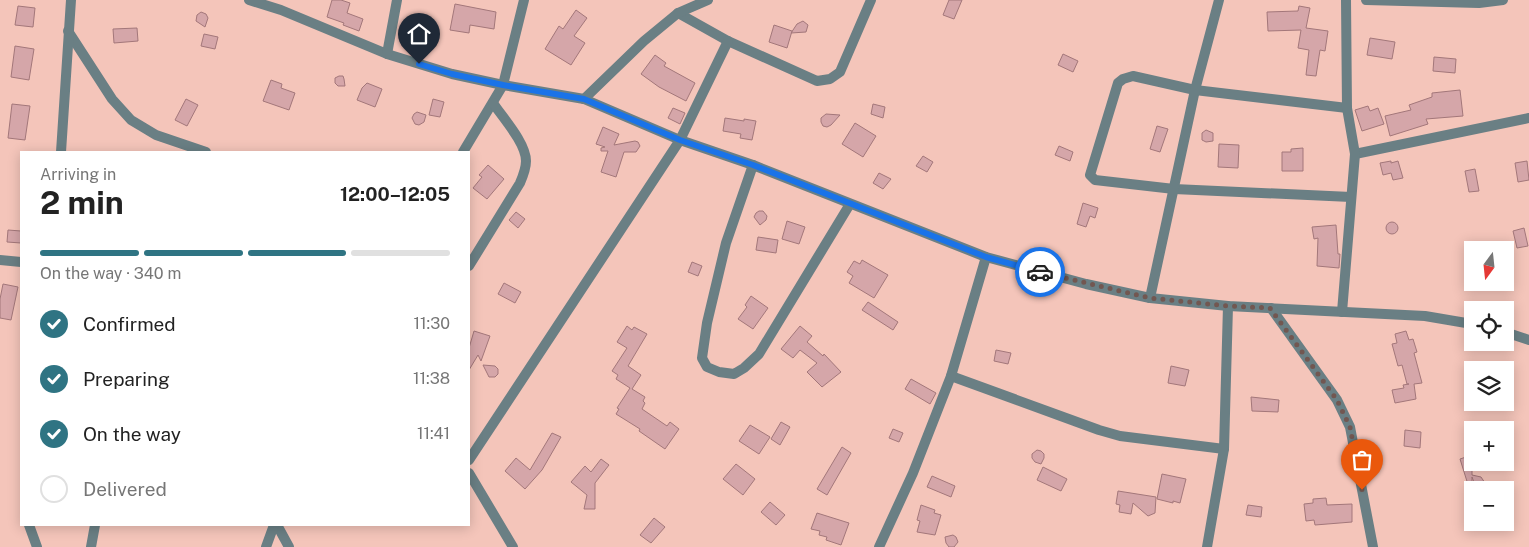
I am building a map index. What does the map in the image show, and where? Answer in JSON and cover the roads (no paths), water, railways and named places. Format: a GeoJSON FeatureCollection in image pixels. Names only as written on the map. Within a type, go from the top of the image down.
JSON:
{"type":"FeatureCollection","features":[{"type":"Feature","properties":{"kind":"street"},"geometry":{"type":"LineString","coordinates":[[61,151],[71,0]]}},
{"type":"Feature","properties":{"kind":"street"},"geometry":{"type":"LineString","coordinates":[[249,0],[281,10],[387,54],[452,74],[584,99],[680,140],[753,165],[986,257],[1086,284],[1150,298],[1228,306],[1425,316],[1464,323]]}},
{"type":"Feature","properties":{"kind":"street"},"geometry":{"type":"LineString","coordinates":[[387,54],[397,0]]}},
{"type":"Feature","properties":{"kind":"street"},"geometry":{"type":"LineString","coordinates":[[464,151],[503,85],[524,0]]}},
{"type":"Feature","properties":{"kind":"street"},"geometry":{"type":"LineString","coordinates":[[584,99],[644,41],[678,13],[708,0]]}},
{"type":"Feature","properties":{"kind":"street"},"geometry":{"type":"LineString","coordinates":[[678,13],[728,41],[817,81],[830,80],[840,72],[872,0]]}},
{"type":"Feature","properties":{"kind":"street"},"geometry":{"type":"LineString","coordinates":[[1150,298],[1195,90],[1219,0]]}},
{"type":"Feature","properties":{"kind":"street"},"geometry":{"type":"LineString","coordinates":[[1342,312],[1355,154],[1348,108],[1346,0]]}},
{"type":"Feature","properties":{"kind":"street"},"geometry":{"type":"LineString","coordinates":[[1366,0],[1479,3],[1503,0]]}},
{"type":"Feature","properties":{"kind":"street"},"geometry":{"type":"LineString","coordinates":[[68,31],[112,99],[131,120],[156,135],[200,151]]}},
{"type":"Feature","properties":{"kind":"street"},"geometry":{"type":"LineString","coordinates":[[470,458],[680,140],[728,41]]}},
{"type":"Feature","properties":{"kind":"street"},"geometry":{"type":"LineString","coordinates":[[1348,108],[1195,90],[1133,76],[1123,79],[1118,83],[1090,175],[1095,180],[1174,189],[1351,197]]}},
{"type":"Feature","properties":{"kind":"street"},"geometry":{"type":"LineString","coordinates":[[470,264],[520,183],[525,171],[524,148],[493,103]]}},
{"type":"Feature","properties":{"kind":"street"},"geometry":{"type":"LineString","coordinates":[[1355,154],[1529,118]]}},
{"type":"Feature","properties":{"kind":"street"},"geometry":{"type":"LineString","coordinates":[[753,165],[726,243],[707,323],[702,358],[707,367],[719,372],[734,374],[744,368],[758,354],[850,204]]}},
{"type":"Feature","properties":{"kind":"street"},"geometry":{"type":"LineString","coordinates":[[879,547],[913,473],[951,376],[986,257]]}},
{"type":"Feature","properties":{"kind":"street"},"geometry":{"type":"LineString","coordinates":[[0,260],[20,262]]}},
{"type":"Feature","properties":{"kind":"street"},"geometry":{"type":"LineString","coordinates":[[1207,547],[1224,449],[1228,306]]}},
{"type":"Feature","properties":{"kind":"street"},"geometry":{"type":"LineString","coordinates":[[1270,308],[1337,400],[1350,427],[1373,547]]}},
{"type":"Feature","properties":{"kind":"street"},"geometry":{"type":"LineString","coordinates":[[1514,335],[1529,340]]}},
{"type":"Feature","properties":{"kind":"street"},"geometry":{"type":"LineString","coordinates":[[951,376],[1120,436],[1224,449]]}},
{"type":"Feature","properties":{"kind":"street"},"geometry":{"type":"LineString","coordinates":[[470,475],[513,547]]}},
{"type":"Feature","properties":{"kind":"street"},"geometry":{"type":"LineString","coordinates":[[29,526],[38,547]]}},
{"type":"Feature","properties":{"kind":"street"},"geometry":{"type":"LineString","coordinates":[[91,547],[94,526]]}},
{"type":"Feature","properties":{"kind":"street"},"geometry":{"type":"LineString","coordinates":[[266,547],[275,526]]}},
{"type":"Feature","properties":{"kind":"street"},"geometry":{"type":"LineString","coordinates":[[276,526],[289,547]]}}]}
